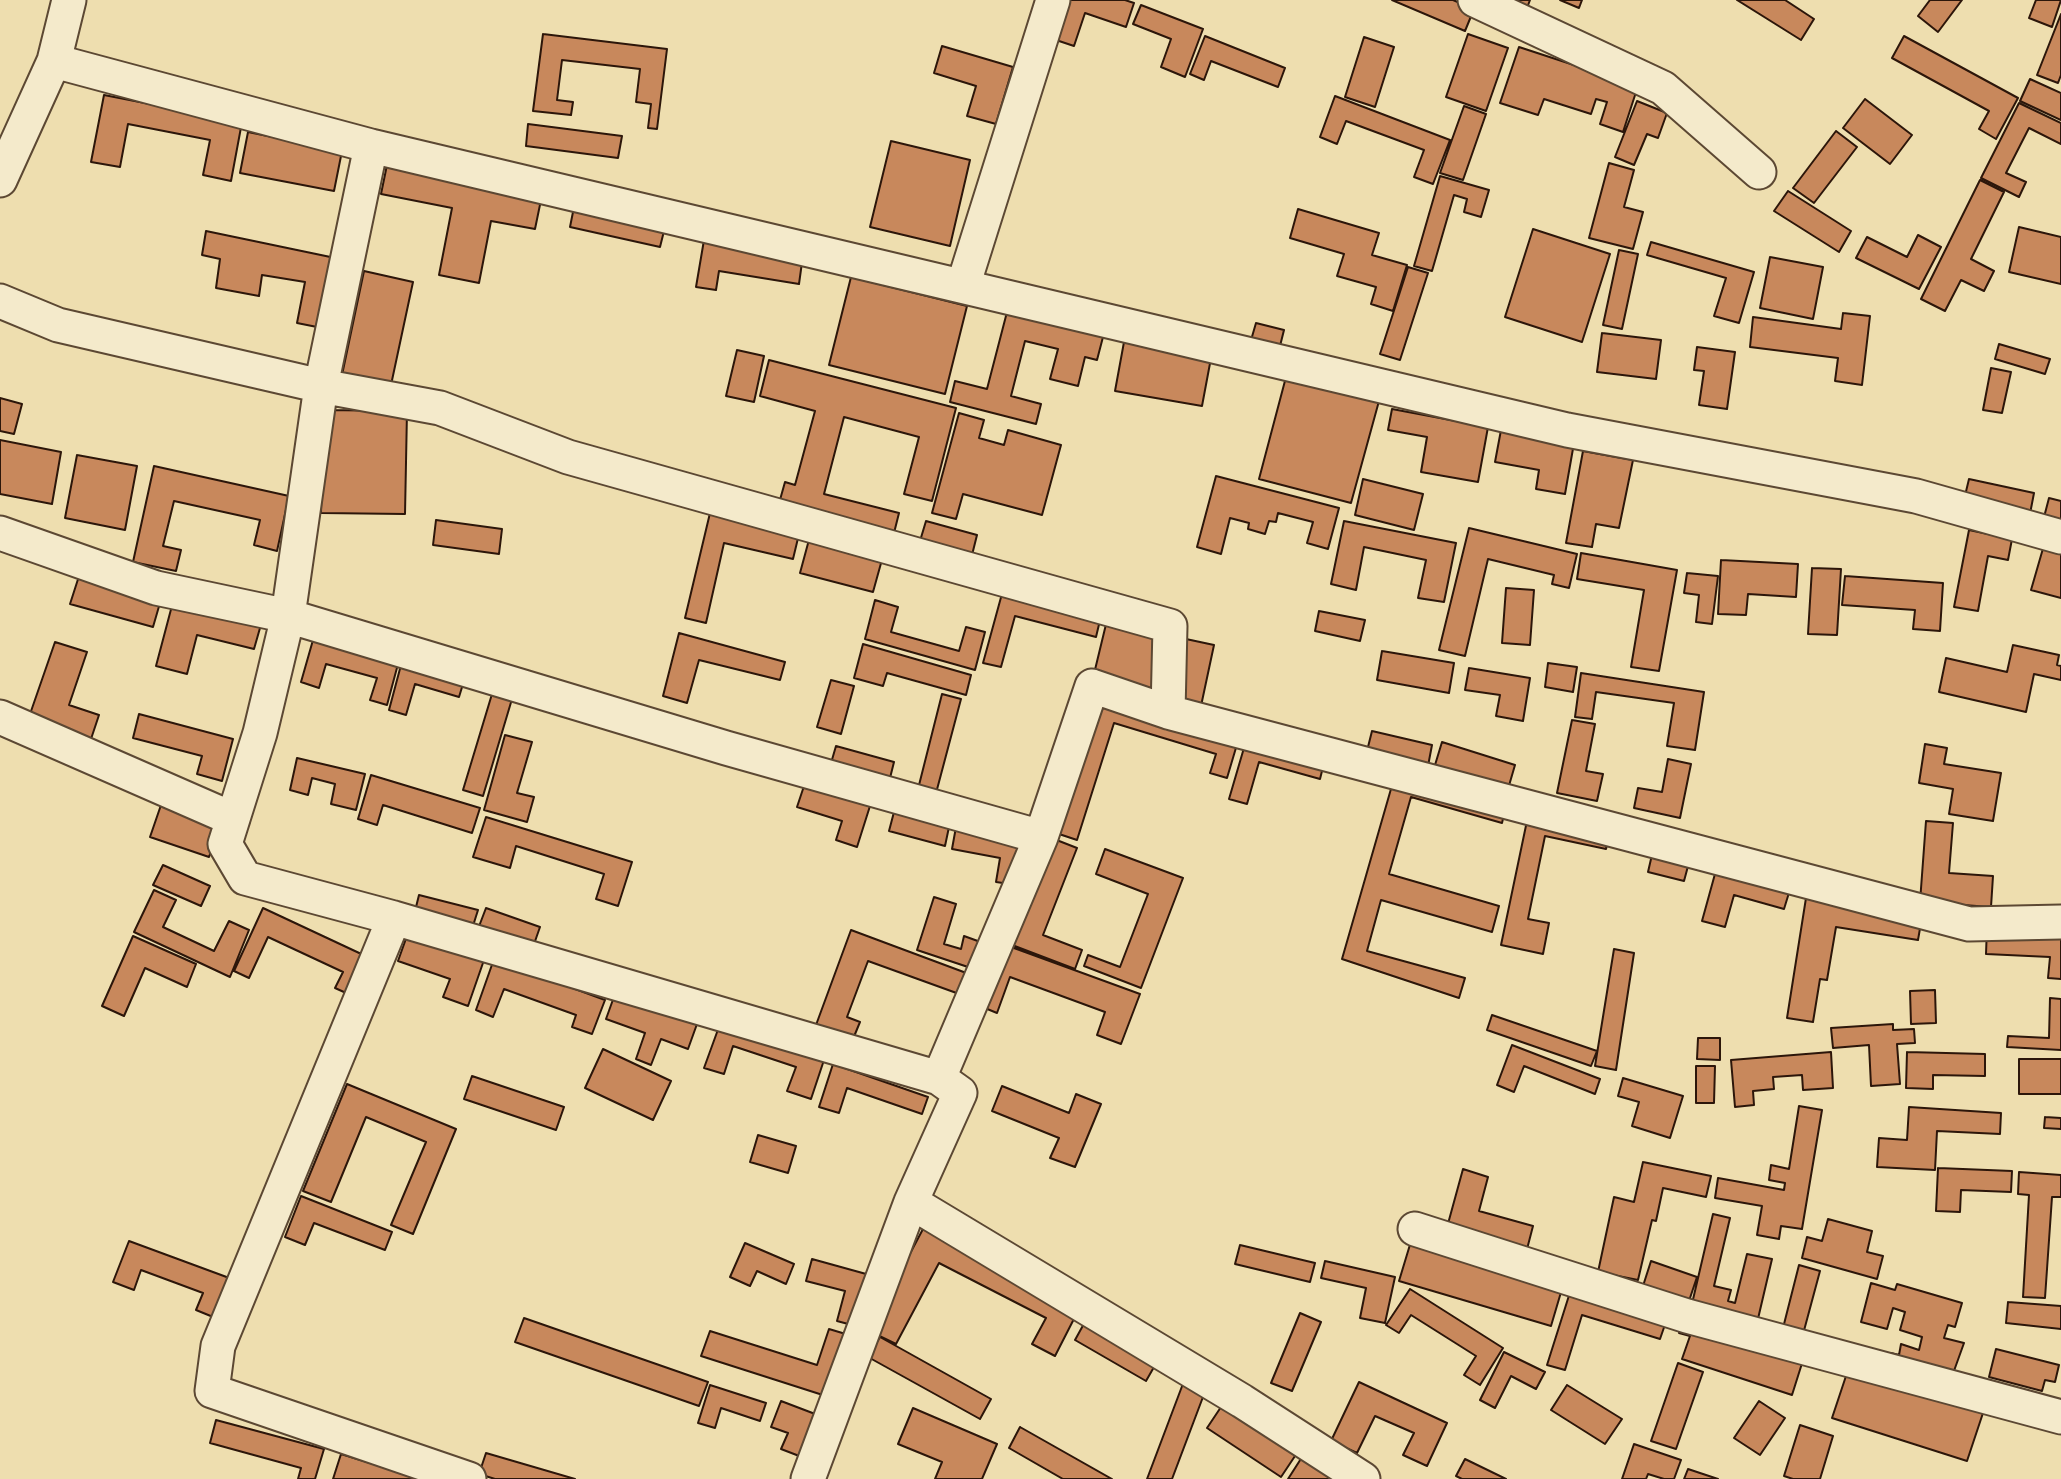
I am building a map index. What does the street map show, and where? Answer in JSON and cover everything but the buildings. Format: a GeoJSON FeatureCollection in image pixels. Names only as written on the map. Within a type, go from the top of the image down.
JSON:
{"type":"FeatureCollection","features":[{"type":"Feature","properties":{"kind":"street"},"geometry":{"type":"LineString","coordinates":[[0,180],[54,61],[69,0]]}},
{"type":"Feature","properties":{"kind":"street"},"geometry":{"type":"LineString","coordinates":[[963,285],[1053,0]]}},
{"type":"Feature","properties":{"kind":"street"},"geometry":{"type":"LineString","coordinates":[[1475,0],[1663,88],[1759,172]]}},
{"type":"Feature","properties":{"kind":"street"},"geometry":{"type":"LineString","coordinates":[[54,61],[371,146],[1567,430],[1916,496],[2061,537]]}},
{"type":"Feature","properties":{"kind":"street"},"geometry":{"type":"LineString","coordinates":[[371,146],[321,386],[288,617],[260,733],[225,844],[245,878],[394,918],[939,1078],[960,1093],[911,1202],[808,1479]]}},
{"type":"Feature","properties":{"kind":"street"},"geometry":{"type":"LineString","coordinates":[[0,301],[58,325],[321,386],[440,408],[568,457],[1170,626],[1168,712]]}},
{"type":"Feature","properties":{"kind":"street"},"geometry":{"type":"LineString","coordinates":[[0,533],[156,588],[288,617],[726,748],[1041,837]]}},
{"type":"Feature","properties":{"kind":"street"},"geometry":{"type":"LineString","coordinates":[[939,1078],[1041,837],[1092,686],[1168,712],[1969,924],[2061,922]]}},
{"type":"Feature","properties":{"kind":"street"},"geometry":{"type":"LineString","coordinates":[[0,717],[233,820]]}},
{"type":"Feature","properties":{"kind":"street"},"geometry":{"type":"LineString","coordinates":[[394,918],[218,1346],[212,1391],[469,1479]]}},
{"type":"Feature","properties":{"kind":"street"},"geometry":{"type":"LineString","coordinates":[[911,1202],[1253,1407],[1363,1479]]}},
{"type":"Feature","properties":{"kind":"street"},"geometry":{"type":"LineString","coordinates":[[1415,1229],[1687,1316],[2061,1417]]}}]}
